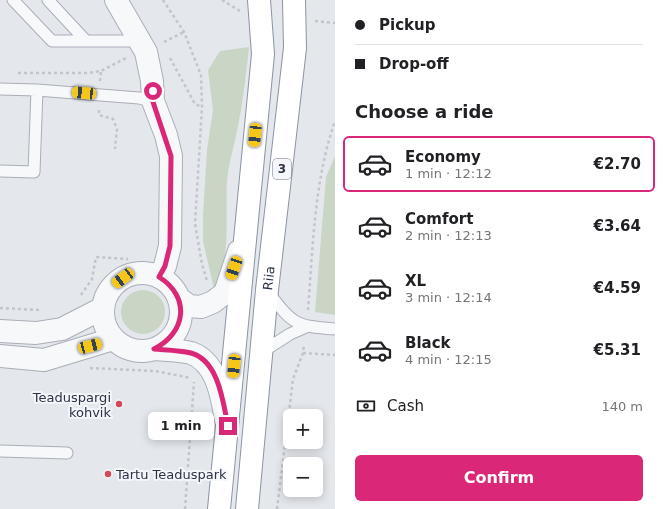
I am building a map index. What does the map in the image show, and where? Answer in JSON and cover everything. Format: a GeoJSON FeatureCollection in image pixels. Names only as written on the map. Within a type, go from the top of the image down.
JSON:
{"type":"FeatureCollection","features":[{"type":"Feature","properties":{"kind":"highway","name":"Riia"},"geometry":{"type":"LineString","coordinates":[[218,509],[228,426],[263,54],[270,28],[272,0]]}},
{"type":"Feature","properties":{"kind":"highway","name":"Riia"},"geometry":{"type":"LineString","coordinates":[[247,509],[267,290],[295,48],[294,0]]}},
{"type":"Feature","properties":{"kind":"highway","name":"Riia"},"geometry":{"type":"LineString","coordinates":[[252,7],[263,54]]}},
{"type":"Feature","properties":{"kind":"highway","name":"Riia"},"geometry":{"type":"LineString","coordinates":[[295,48],[304,15],[308,10]]}},
{"type":"Feature","properties":{"kind":"street"},"geometry":{"type":"LineString","coordinates":[[116,0],[143,47],[152,81],[153,102],[171,156],[170,246],[165,266],[159,277]]}},
{"type":"Feature","properties":{"kind":"street"},"geometry":{"type":"LineString","coordinates":[[178,298],[189,306],[201,307],[213,302],[225,294],[246,225]]}},
{"type":"Feature","properties":{"kind":"street"},"geometry":{"type":"LineString","coordinates":[[147,273],[159,277],[170,286],[178,298],[181,310],[177,329],[165,344],[154,349],[143,351],[132,350],[122,346],[113,339],[103,320],[103,308],[106,296],[113,286],[123,278],[134,274],[147,273]]}},
{"type":"Feature","properties":{"kind":"street"},"geometry":{"type":"LineString","coordinates":[[0,331],[36,333],[62,329],[103,308]]}},
{"type":"Feature","properties":{"kind":"street"},"geometry":{"type":"LineString","coordinates":[[0,356],[44,360],[113,339]]}},
{"type":"Feature","properties":{"kind":"street"},"geometry":{"type":"LineString","coordinates":[[154,349],[191,353],[208,364],[223,401],[228,426]]}},
{"type":"Feature","properties":{"kind":"lane"},"geometry":{"type":"LineString","coordinates":[[13,0],[52,40],[86,41],[143,47]]}},
{"type":"Feature","properties":{"kind":"lane"},"geometry":{"type":"LineString","coordinates":[[48,0],[86,41]]}},
{"type":"Feature","properties":{"kind":"lane"},"geometry":{"type":"LineString","coordinates":[[0,89],[37,90],[139,98],[153,102]]}},
{"type":"Feature","properties":{"kind":"lane"},"geometry":{"type":"LineString","coordinates":[[0,171],[34,172],[37,90]]}},
{"type":"Feature","properties":{"kind":"lane"},"geometry":{"type":"LineString","coordinates":[[267,290],[286,315],[306,327],[335,329]]}},
{"type":"Feature","properties":{"kind":"lane"},"geometry":{"type":"LineString","coordinates":[[261,353],[290,334],[306,327]]}},
{"type":"Feature","properties":{"kind":"lane"},"geometry":{"type":"LineString","coordinates":[[0,451],[68,453]]}},
{"type":"Feature","properties":{"kind":"path"},"geometry":{"type":"LineString","coordinates":[[164,0],[184,32],[201,75],[202,107],[200,149]]}},
{"type":"Feature","properties":{"kind":"path"},"geometry":{"type":"LineString","coordinates":[[222,0],[235,10],[252,7]]}},
{"type":"Feature","properties":{"kind":"path"},"geometry":{"type":"LineString","coordinates":[[308,10],[335,22]]}},
{"type":"Feature","properties":{"kind":"path"},"geometry":{"type":"LineString","coordinates":[[14,72],[88,73],[101,71],[143,47],[184,32]]}},
{"type":"Feature","properties":{"kind":"path"},"geometry":{"type":"LineString","coordinates":[[169,57],[195,104],[202,107]]}},
{"type":"Feature","properties":{"kind":"path"},"geometry":{"type":"LineString","coordinates":[[79,298],[92,279],[96,257],[128,259]]}},
{"type":"Feature","properties":{"kind":"path"},"geometry":{"type":"LineString","coordinates":[[0,308],[45,311]]}},
{"type":"Feature","properties":{"kind":"path"},"geometry":{"type":"LineString","coordinates":[[303,353],[335,356]]}},
{"type":"Feature","properties":{"kind":"path"},"geometry":{"type":"LineString","coordinates":[[86,368],[155,371],[194,378]]}},
{"type":"Feature","properties":{"kind":"path"},"geometry":{"type":"LineString","coordinates":[[185,509],[188,482]]}},
{"type":"Feature","properties":{"kind":"green space"},"geometry":{"type":"Polygon","coordinates":[[[249,47],[241,110],[228,176],[226,237],[223,265],[220,278],[214,289],[203,241],[207,150],[213,110],[208,70],[220,51],[249,47]]]}},
{"type":"Feature","properties":{"kind":"green space"},"geometry":{"type":"Polygon","coordinates":[[[335,156],[335,315],[315,312],[326,177],[335,156]]]}},
{"type":"Feature","properties":{"kind":"green space"},"geometry":{"type":"Polygon","coordinates":[[[139,290],[147,290],[152,291],[159,296],[164,303],[164,321],[159,328],[152,333],[139,334],[131,331],[124,324],[121,316],[121,308],[124,300],[131,293],[139,290]]]}},
{"type":"Feature","properties":{"kind":"place","name":"Teaduspargi kohvik"},"geometry":{"type":"Point","coordinates":[119,404]}},
{"type":"Feature","properties":{"kind":"place","name":"Tartu Teaduspark"},"geometry":{"type":"Point","coordinates":[108,474]}},
{"type":"Feature","properties":{"kind":"route"},"geometry":{"type":"LineString","coordinates":[[153,91],[153,102],[166,135],[171,156],[170,246],[165,266],[159,277],[174,289],[181,310],[180,323],[174,334],[165,344],[154,349],[191,353],[208,364],[223,401],[228,426]]}}]}
